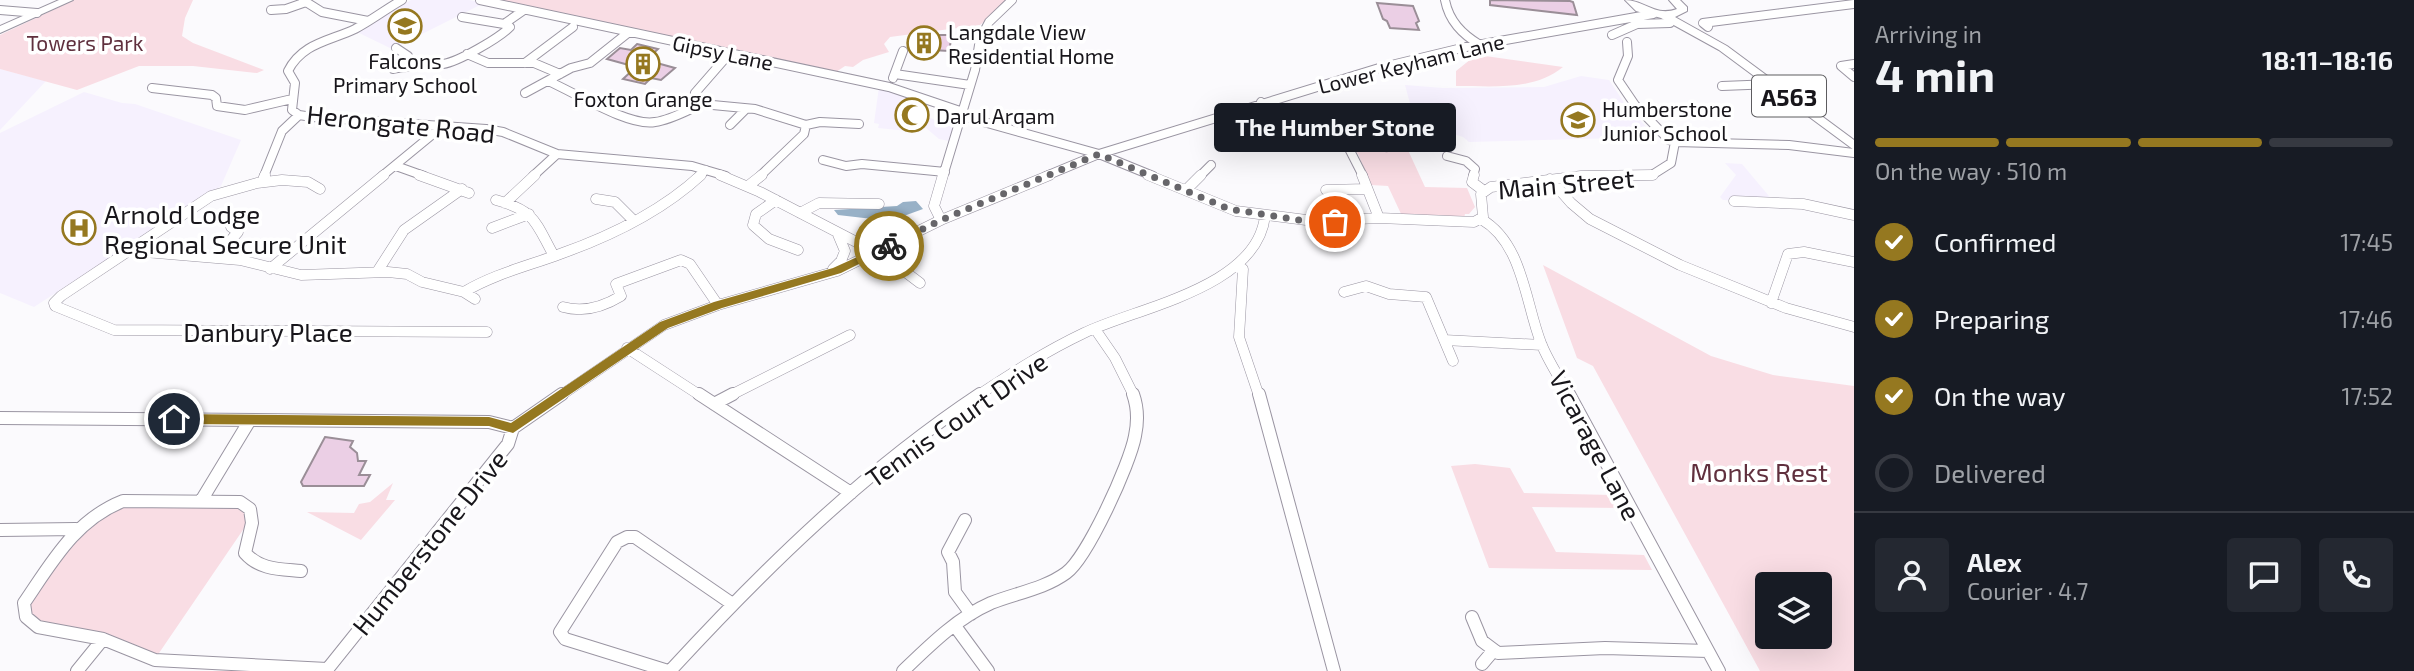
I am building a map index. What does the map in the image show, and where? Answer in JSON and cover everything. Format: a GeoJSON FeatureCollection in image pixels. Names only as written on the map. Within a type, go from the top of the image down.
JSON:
{"type":"FeatureCollection","features":[{"type":"Feature","properties":{"kind":"highway"},"geometry":{"type":"LineString","coordinates":[[0,30],[68,0]]}},
{"type":"Feature","properties":{"kind":"highway"},"geometry":{"type":"LineString","coordinates":[[1630,1],[1662,17],[1682,5],[1723,48]]}},
{"type":"Feature","properties":{"kind":"highway","name":"A563"},"geometry":{"type":"LineString","coordinates":[[1662,17],[1723,48],[1854,146]]}},
{"type":"Feature","properties":{"kind":"street","name":"Herongate Road"},"geometry":{"type":"LineString","coordinates":[[402,0],[352,31],[314,43],[303,51],[288,71],[295,83],[292,110],[299,115],[503,132],[557,154],[654,161],[706,170],[748,186],[877,253],[920,283]]}},
{"type":"Feature","properties":{"kind":"street","name":"Gipsy Lane"},"geometry":{"type":"LineString","coordinates":[[480,0],[889,87],[962,114],[1099,154]]}},
{"type":"Feature","properties":{"kind":"street"},"geometry":{"type":"LineString","coordinates":[[941,220],[934,206],[975,70],[976,52],[984,25],[1012,0]]}},
{"type":"Feature","properties":{"kind":"street"},"geometry":{"type":"LineString","coordinates":[[1445,0],[1447,12],[1454,24],[1480,45]]}},
{"type":"Feature","properties":{"kind":"street"},"geometry":{"type":"LineString","coordinates":[[271,10],[286,9],[304,1],[321,12],[368,21]]}},
{"type":"Feature","properties":{"kind":"street","name":"Lower Keyham Lane"},"geometry":{"type":"LineString","coordinates":[[1615,19],[1629,8],[1630,1]]}},
{"type":"Feature","properties":{"kind":"street"},"geometry":{"type":"LineString","coordinates":[[1708,27],[1703,23],[1854,4]]}},
{"type":"Feature","properties":{"kind":"street"},"geometry":{"type":"LineString","coordinates":[[0,10],[37,13]]}},
{"type":"Feature","properties":{"kind":"street"},"geometry":{"type":"LineString","coordinates":[[504,23],[524,10]]}},
{"type":"Feature","properties":{"kind":"street"},"geometry":{"type":"LineString","coordinates":[[396,48],[408,56],[391,66],[393,69],[410,65],[441,65],[467,54],[510,27],[474,15],[462,17]]}},
{"type":"Feature","properties":{"kind":"street"},"geometry":{"type":"LineString","coordinates":[[1605,22],[1616,32],[1662,17]]}},
{"type":"Feature","properties":{"kind":"street","name":"Lower Keyham Lane"},"geometry":{"type":"LineString","coordinates":[[1099,154],[1261,102],[1382,67],[1615,19],[1662,17]]}},
{"type":"Feature","properties":{"kind":"street"},"geometry":{"type":"LineString","coordinates":[[563,25],[583,29]]}},
{"type":"Feature","properties":{"kind":"street"},"geometry":{"type":"LineString","coordinates":[[525,63],[573,27]]}},
{"type":"Feature","properties":{"kind":"street"},"geometry":{"type":"LineString","coordinates":[[525,93],[560,74],[590,63],[629,32]]}},
{"type":"Feature","properties":{"kind":"street"},"geometry":{"type":"LineString","coordinates":[[1616,45],[1628,44],[1618,80],[1626,94],[1650,121],[1675,142],[1790,145],[1854,153]]}},
{"type":"Feature","properties":{"kind":"street"},"geometry":{"type":"LineString","coordinates":[[889,87],[903,51]]}},
{"type":"Feature","properties":{"kind":"street"},"geometry":{"type":"LineString","coordinates":[[467,54],[488,63],[539,64],[560,74]]}},
{"type":"Feature","properties":{"kind":"street"},"geometry":{"type":"LineString","coordinates":[[702,104],[695,93],[729,54]]}},
{"type":"Feature","properties":{"kind":"street"},"geometry":{"type":"LineString","coordinates":[[1854,64],[1841,66],[1854,77]]}},
{"type":"Feature","properties":{"kind":"street"},"geometry":{"type":"LineString","coordinates":[[1611,65],[1623,68]]}},
{"type":"Feature","properties":{"kind":"street"},"geometry":{"type":"LineString","coordinates":[[895,74],[970,85]]}},
{"type":"Feature","properties":{"kind":"street"},"geometry":{"type":"LineString","coordinates":[[548,81],[587,99],[603,111],[654,123],[702,104],[718,103],[806,125],[820,122],[859,124]]}},
{"type":"Feature","properties":{"kind":"street"},"geometry":{"type":"LineString","coordinates":[[173,89],[184,82]]}},
{"type":"Feature","properties":{"kind":"street"},"geometry":{"type":"LineString","coordinates":[[1722,86],[1773,84]]}},
{"type":"Feature","properties":{"kind":"street"},"geometry":{"type":"LineString","coordinates":[[152,88],[212,95],[216,98],[217,106],[226,110],[254,108],[292,99]]}},
{"type":"Feature","properties":{"kind":"street"},"geometry":{"type":"LineString","coordinates":[[1261,102],[1280,116],[1295,119],[1336,111]]}},
{"type":"Feature","properties":{"kind":"street"},"geometry":{"type":"LineString","coordinates":[[730,125],[746,108]]}},
{"type":"Feature","properties":{"kind":"street"},"geometry":{"type":"LineString","coordinates":[[262,182],[282,131],[299,115]]}},
{"type":"Feature","properties":{"kind":"street"},"geometry":{"type":"LineString","coordinates":[[1350,119],[1340,131],[1356,158],[1379,218]]}},
{"type":"Feature","properties":{"kind":"street"},"geometry":{"type":"LineString","coordinates":[[270,269],[444,125]]}},
{"type":"Feature","properties":{"kind":"street"},"geometry":{"type":"LineString","coordinates":[[748,186],[774,166],[793,142],[804,134],[806,125]]}},
{"type":"Feature","properties":{"kind":"street","name":"Main Street"},"geometry":{"type":"LineString","coordinates":[[1099,154],[1223,207],[1265,216],[1335,222],[1379,218],[1464,223],[1481,219],[1484,215],[1480,198],[1484,191],[1508,183],[1550,179],[1652,175],[1671,163],[1675,142]]}},
{"type":"Feature","properties":{"kind":"street"},"geometry":{"type":"LineString","coordinates":[[554,256],[537,222],[521,208],[501,202],[557,154]]}},
{"type":"Feature","properties":{"kind":"street","name":"Humberstone Drive"},"geometry":{"type":"LineString","coordinates":[[326,670],[508,444],[513,428],[627,348],[664,325],[718,305],[828,274],[877,253],[941,220],[1099,154]]}},
{"type":"Feature","properties":{"kind":"street"},"geometry":{"type":"LineString","coordinates":[[1447,156],[1466,161],[1475,169],[1472,182],[1484,191]]}},
{"type":"Feature","properties":{"kind":"street"},"geometry":{"type":"LineString","coordinates":[[823,160],[846,166],[862,164],[945,172]]}},
{"type":"Feature","properties":{"kind":"street"},"geometry":{"type":"LineString","coordinates":[[1186,189],[1211,165]]}},
{"type":"Feature","properties":{"kind":"street"},"geometry":{"type":"LineString","coordinates":[[377,272],[404,230],[466,191],[396,166]]}},
{"type":"Feature","properties":{"kind":"street"},"geometry":{"type":"LineString","coordinates":[[464,292],[485,278],[554,256],[666,205],[706,170]]}},
{"type":"Feature","properties":{"kind":"street"},"geometry":{"type":"LineString","coordinates":[[1550,179],[1577,209],[1597,223],[1680,265],[1771,303],[1854,327]]}},
{"type":"Feature","properties":{"kind":"street"},"geometry":{"type":"LineString","coordinates":[[320,189],[308,182],[295,180],[262,182],[211,196],[135,247],[145,252],[240,260],[301,275],[377,272],[407,274],[422,282],[464,292],[475,299]]}},
{"type":"Feature","properties":{"kind":"street"},"geometry":{"type":"LineString","coordinates":[[1326,190],[1366,189]]}},
{"type":"Feature","properties":{"kind":"street"},"geometry":{"type":"LineString","coordinates":[[596,198],[615,202],[634,221]]}},
{"type":"Feature","properties":{"kind":"street"},"geometry":{"type":"LineString","coordinates":[[776,200],[756,214],[753,225],[769,239],[798,250]]}},
{"type":"Feature","properties":{"kind":"street"},"geometry":{"type":"LineString","coordinates":[[1734,201],[1803,204],[1854,215]]}},
{"type":"Feature","properties":{"kind":"street"},"geometry":{"type":"LineString","coordinates":[[800,213],[819,202],[879,204]]}},
{"type":"Feature","properties":{"kind":"street"},"geometry":{"type":"LineString","coordinates":[[492,228],[529,214]]}},
{"type":"Feature","properties":{"kind":"street","name":"Tennis Court Drive"},"geometry":{"type":"LineString","coordinates":[[669,671],[732,603],[852,493],[989,389],[1070,340],[1203,286],[1238,266],[1265,228],[1265,216]]}},
{"type":"Feature","properties":{"kind":"street","name":"Vicarage Lane"},"geometry":{"type":"LineString","coordinates":[[1481,219],[1493,226],[1502,236],[1517,265],[1542,345],[1719,671]]}},
{"type":"Feature","properties":{"kind":"street"},"geometry":{"type":"LineString","coordinates":[[215,258],[239,232],[231,227]]}},
{"type":"Feature","properties":{"kind":"street"},"geometry":{"type":"LineString","coordinates":[[828,274],[841,261],[845,251],[836,232]]}},
{"type":"Feature","properties":{"kind":"street","name":"Danbury Place"},"geometry":{"type":"LineString","coordinates":[[135,247],[61,296],[54,303],[55,306],[114,330],[475,328],[487,332]]}},
{"type":"Feature","properties":{"kind":"street"},"geometry":{"type":"LineString","coordinates":[[1771,303],[1788,254],[1804,252],[1854,262]]}},
{"type":"Feature","properties":{"kind":"street"},"geometry":{"type":"LineString","coordinates":[[563,307],[581,311],[619,299],[622,294],[612,280],[681,260],[690,264],[718,305]]}},
{"type":"Feature","properties":{"kind":"street"},"geometry":{"type":"LineString","coordinates":[[1238,266],[1244,270],[1239,305],[1239,337],[1266,415],[1334,671]]}},
{"type":"Feature","properties":{"kind":"street"},"geometry":{"type":"LineString","coordinates":[[1344,292],[1366,286],[1393,295],[1426,297],[1453,361]]}},
{"type":"Feature","properties":{"kind":"street"},"geometry":{"type":"LineString","coordinates":[[903,671],[971,614],[1054,580],[1075,566],[1130,457],[1138,423],[1133,391],[1121,364],[1095,329]]}},
{"type":"Feature","properties":{"kind":"street"},"geometry":{"type":"LineString","coordinates":[[714,404],[850,335]]}},
{"type":"Feature","properties":{"kind":"street"},"geometry":{"type":"LineString","coordinates":[[1444,340],[1542,345]]}},
{"type":"Feature","properties":{"kind":"street"},"geometry":{"type":"LineString","coordinates":[[627,348],[852,493]]}},
{"type":"Feature","properties":{"kind":"street"},"geometry":{"type":"LineString","coordinates":[[0,418],[489,422],[513,428]]}},
{"type":"Feature","properties":{"kind":"street"},"geometry":{"type":"LineString","coordinates":[[201,501],[250,420]]}},
{"type":"Feature","properties":{"kind":"street"},"geometry":{"type":"LineString","coordinates":[[301,571],[251,563],[245,553],[252,523],[250,509],[240,502],[123,500],[90,515],[76,529],[24,603],[26,617],[38,627],[103,639],[155,660],[206,667],[326,670]]}},
{"type":"Feature","properties":{"kind":"street"},"geometry":{"type":"LineString","coordinates":[[965,520],[948,552],[953,562],[955,592],[971,614]]}},
{"type":"Feature","properties":{"kind":"street"},"geometry":{"type":"LineString","coordinates":[[0,530],[76,529]]}},
{"type":"Feature","properties":{"kind":"street"},"geometry":{"type":"LineString","coordinates":[[669,671],[565,639],[560,632],[562,625],[618,542],[626,537],[635,537],[732,603]]}},
{"type":"Feature","properties":{"kind":"street"},"geometry":{"type":"LineString","coordinates":[[1472,617],[1482,641],[1493,651],[1504,654],[1605,648],[1708,651]]}},
{"type":"Feature","properties":{"kind":"street"},"geometry":{"type":"LineString","coordinates":[[955,626],[988,671]]}},
{"type":"Feature","properties":{"kind":"street"},"geometry":{"type":"LineString","coordinates":[[77,671],[103,639]]}},
{"type":"Feature","properties":{"kind":"street"},"geometry":{"type":"LineString","coordinates":[[1482,664],[1493,651]]}},
{"type":"Feature","properties":{"kind":"shaded area","name":"Falcons Primary School"},"geometry":{"type":"Polygon","coordinates":[[[411,0],[469,0],[484,3],[392,49],[357,32],[411,0]]]}},
{"type":"Feature","properties":{"kind":"shaded area"},"geometry":{"type":"Polygon","coordinates":[[[0,69],[46,81],[0,130],[0,69]]]}},
{"type":"Feature","properties":{"kind":"shaded area"},"geometry":{"type":"Polygon","coordinates":[[[1581,76],[1609,80],[1625,104],[1656,137],[1469,142],[1463,137],[1415,122],[1405,85],[1443,88],[1544,87],[1581,76]]]}},
{"type":"Feature","properties":{"kind":"shaded area","name":"Darul Arqam"},"geometry":{"type":"Polygon","coordinates":[[[879,87],[917,98],[905,108],[953,127],[949,141],[939,139],[926,128],[918,132],[878,128],[879,124],[874,123],[879,87]]]}},
{"type":"Feature","properties":{"kind":"shaded area","name":"Arnold Lodge Regional Secure Unit"},"geometry":{"type":"Polygon","coordinates":[[[84,92],[135,104],[241,140],[221,186],[34,307],[0,293],[0,133],[84,92]]]}},
{"type":"Feature","properties":{"kind":"shaded area"},"geometry":{"type":"Polygon","coordinates":[[[1725,163],[1742,164],[1774,202],[1723,200],[1720,197],[1736,175],[1725,163]]]}},
{"type":"Feature","properties":{"kind":"green space","name":"Towers Park"},"geometry":{"type":"Polygon","coordinates":[[[74,0],[193,0],[185,18],[182,36],[193,43],[264,70],[257,73],[193,66],[139,66],[77,90],[0,69],[0,35],[74,0]]]}},
{"type":"Feature","properties":{"kind":"green space"},"geometry":{"type":"Polygon","coordinates":[[[499,0],[1009,0],[980,25],[890,37],[884,44],[889,52],[863,60],[853,67],[845,66],[836,72],[499,0]]]}},
{"type":"Feature","properties":{"kind":"green space"},"geometry":{"type":"Polygon","coordinates":[[[1485,56],[1563,67],[1552,75],[1526,84],[1456,86],[1456,71],[1471,59],[1485,56]]]}},
{"type":"Feature","properties":{"kind":"green space"},"geometry":{"type":"Polygon","coordinates":[[[1360,121],[1395,122],[1425,187],[1467,188],[1475,207],[1469,214],[1465,214],[1464,218],[1402,216],[1388,186],[1371,185],[1358,154],[1344,133],[1360,121]]]}},
{"type":"Feature","properties":{"kind":"green space","name":"Monks Rest"},"geometry":{"type":"Polygon","coordinates":[[[1543,265],[1711,356],[1773,375],[1854,386],[1854,671],[1760,671],[1593,366],[1577,358],[1543,265]]]}},
{"type":"Feature","properties":{"kind":"green space"},"geometry":{"type":"Polygon","coordinates":[[[1475,464],[1510,468],[1524,493],[1612,495],[1620,508],[1532,507],[1556,552],[1644,555],[1652,570],[1489,568],[1451,466],[1475,464]]]}},
{"type":"Feature","properties":{"kind":"green space"},"geometry":{"type":"Polygon","coordinates":[[[393,483],[386,500],[395,500],[361,540],[307,512],[354,513],[359,504],[370,502],[393,483]]]}},
{"type":"Feature","properties":{"kind":"green space"},"geometry":{"type":"Polygon","coordinates":[[[237,505],[246,511],[247,524],[157,656],[42,624],[29,614],[29,602],[79,530],[108,507],[237,505]]]}},
{"type":"Feature","properties":{"kind":"water"},"geometry":{"type":"Polygon","coordinates":[[[916,201],[923,209],[890,221],[838,215],[834,210],[897,206],[903,202],[916,201]]]}},
{"type":"Feature","properties":{"kind":"building"},"geometry":{"type":"Polygon","coordinates":[[[1490,0],[1570,1],[1573,2],[1577,15],[1490,5],[1490,0]]]}},
{"type":"Feature","properties":{"kind":"building"},"geometry":{"type":"Polygon","coordinates":[[[1377,3],[1413,6],[1419,21],[1416,23],[1419,30],[1390,28],[1377,3]]]}},
{"type":"Feature","properties":{"kind":"building"},"geometry":{"type":"Polygon","coordinates":[[[928,35],[952,35],[949,51],[913,49],[919,38],[928,35]]]}},
{"type":"Feature","properties":{"kind":"building","name":"Foxton Grange"},"geometry":{"type":"Polygon","coordinates":[[[637,44],[658,49],[646,60],[675,68],[661,80],[651,78],[645,84],[623,79],[636,67],[607,59],[620,48],[631,50],[637,44]]]}},
{"type":"Feature","properties":{"kind":"building"},"geometry":{"type":"Polygon","coordinates":[[[1360,138],[1382,139],[1386,151],[1364,149],[1360,138]]]}},
{"type":"Feature","properties":{"kind":"building"},"geometry":{"type":"Polygon","coordinates":[[[325,437],[353,441],[350,447],[357,453],[358,461],[366,461],[359,475],[370,475],[364,486],[303,486],[301,482],[325,437]]]}},
{"type":"Feature","properties":{"kind":"way so far"},"geometry":{"type":"LineString","coordinates":[[889,246],[941,220],[1099,154],[1229,209],[1265,216],[1335,222]]}},
{"type":"Feature","properties":{"kind":"place","name":"Falcons Primary School"},"geometry":{"type":"Point","coordinates":[405,26]}},
{"type":"Feature","properties":{"kind":"place","name":"Langdale View Residential Home"},"geometry":{"type":"Point","coordinates":[924,43]}},
{"type":"Feature","properties":{"kind":"place","name":"Foxton Grange"},"geometry":{"type":"Point","coordinates":[643,64]}},
{"type":"Feature","properties":{"kind":"place","name":"Darul Arqam"},"geometry":{"type":"Point","coordinates":[912,115]}},
{"type":"Feature","properties":{"kind":"place","name":"Humberstone Junior School"},"geometry":{"type":"Point","coordinates":[1578,120]}},
{"type":"Feature","properties":{"kind":"place","name":"The Humber Stone"},"geometry":{"type":"Point","coordinates":[1335,222]}},
{"type":"Feature","properties":{"kind":"place","name":"Arnold Lodge Regional Secure Unit"},"geometry":{"type":"Point","coordinates":[79,228]}},
{"type":"Feature","properties":{"kind":"route"},"geometry":{"type":"LineString","coordinates":[[174,419],[489,422],[513,428],[664,325],[718,305],[837,271],[889,246]]}}]}
